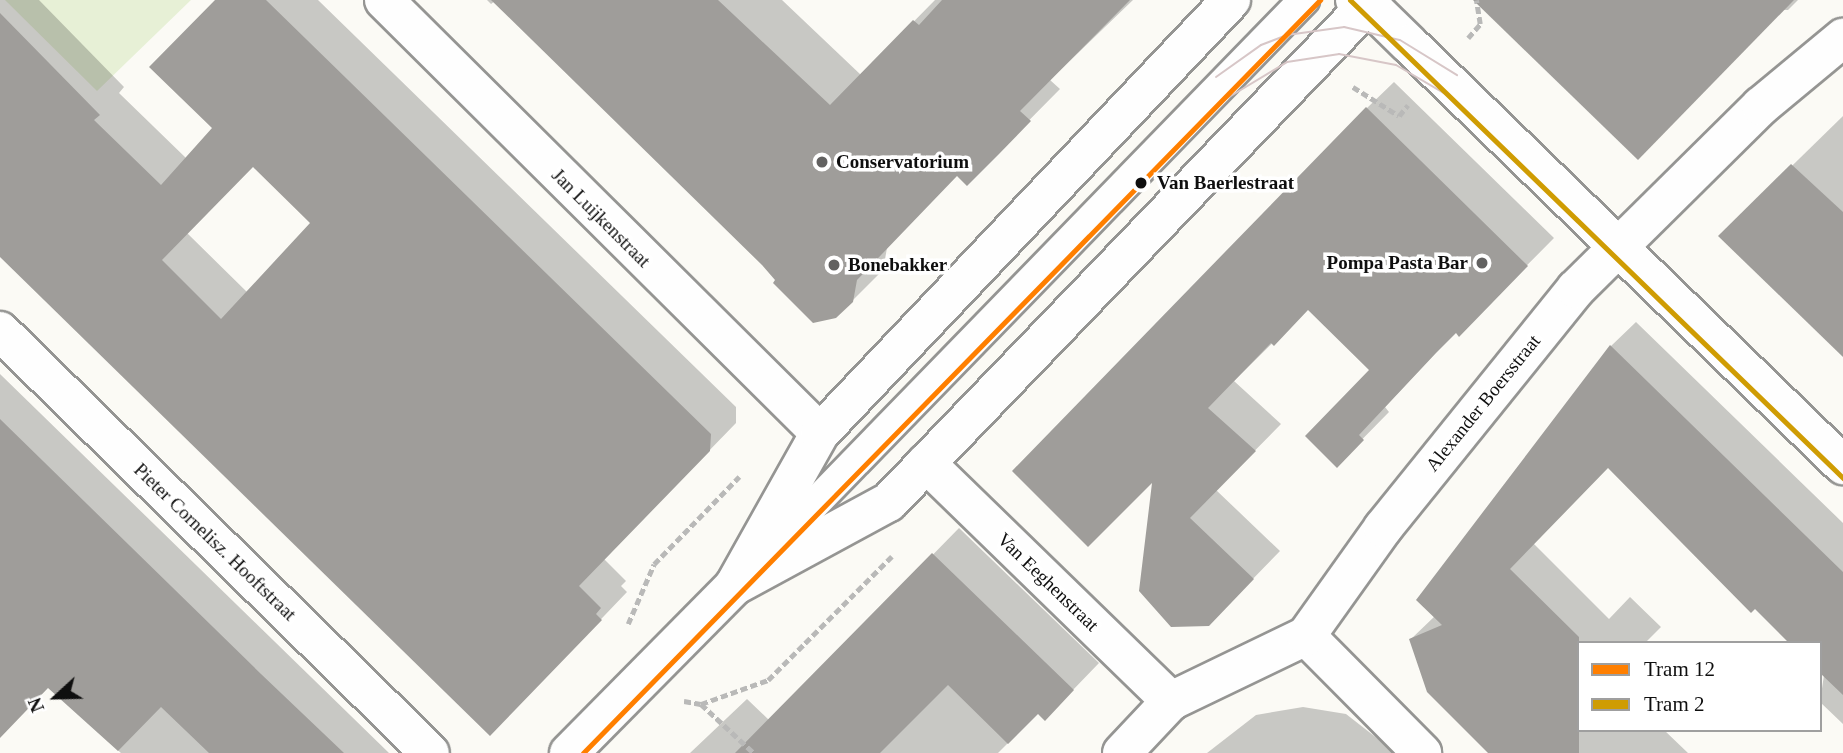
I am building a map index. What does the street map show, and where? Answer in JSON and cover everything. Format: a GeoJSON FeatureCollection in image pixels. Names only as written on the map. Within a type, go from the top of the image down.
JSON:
{"type":"FeatureCollection","features":[{"type":"Feature","properties":{"kind":"street","name":"Jan Luijkenstraat"},"geometry":{"type":"LineString","coordinates":[[384,0],[820,433]]}},
{"type":"Feature","properties":{"kind":"street"},"geometry":{"type":"LineString","coordinates":[[569,753],[734,586],[820,433],[1231,0]]}},
{"type":"Feature","properties":{"kind":"street"},"geometry":{"type":"LineString","coordinates":[[734,586],[889,502],[1365,1],[1843,465]]}},
{"type":"Feature","properties":{"kind":"street","name":"Alexander Boersstraat"},"geometry":{"type":"LineString","coordinates":[[1122,753],[1171,701],[1306,636],[1383,527],[1576,289],[1761,106],[1843,38]]}},
{"type":"Feature","properties":{"kind":"street","name":"Pieter Cornelisz. Hooftstraat"},"geometry":{"type":"LineString","coordinates":[[0,331],[430,753]]}},
{"type":"Feature","properties":{"kind":"street","name":"Van Eeghenstraat"},"geometry":{"type":"LineString","coordinates":[[926,463],[1171,701]]}},
{"type":"Feature","properties":{"kind":"street"},"geometry":{"type":"LineString","coordinates":[[1306,636],[1422,753]]}},
{"type":"Feature","properties":{"kind":"lane"},"geometry":{"type":"LineString","coordinates":[[734,586],[1304,0]]}},
{"type":"Feature","properties":{"kind":"path"},"geometry":{"type":"LineString","coordinates":[[630,692],[701,704],[768,680],[899,550]]}},
{"type":"Feature","properties":{"kind":"path"},"geometry":{"type":"LineString","coordinates":[[701,704],[754,753]]}},
{"type":"Feature","properties":{"kind":"green space"},"geometry":{"type":"Polygon","coordinates":[[[5,0],[191,0],[97,91],[5,0]]]}},
{"type":"Feature","properties":{"kind":"building"},"geometry":{"type":"Polygon","coordinates":[[[215,0],[266,0],[711,434],[710,451],[579,586],[601,608],[596,614],[602,620],[490,736],[0,257],[0,13],[100,115],[94,120],[161,185],[212,128],[149,67],[215,0]],[[253,167],[162,260],[221,319],[310,223],[253,167]]]}},
{"type":"Feature","properties":{"kind":"building","name":"Conservatorium"},"geometry":{"type":"Polygon","coordinates":[[[491,0],[718,0],[830,105],[913,20],[919,25],[942,0],[1130,0],[1020,111],[1031,121],[999,154],[967,186],[957,176],[857,280],[853,302],[836,318],[813,323],[773,283],[775,280],[762,265],[491,0]]]}},
{"type":"Feature","properties":{"kind":"building"},"geometry":{"type":"Polygon","coordinates":[[[1473,0],[1794,0],[1638,160],[1473,0]]]}},
{"type":"Feature","properties":{"kind":"building"},"geometry":{"type":"Polygon","coordinates":[[[1366,107],[1528,266],[1459,337],[1456,333],[1436,353],[1359,435],[1364,440],[1337,468],[1305,436],[1369,370],[1308,310],[1274,346],[1271,343],[1208,408],[1256,451],[1190,518],[1254,579],[1209,626],[1171,627],[1139,591],[1152,483],[1088,547],[1012,471],[1366,107]]]}},
{"type":"Feature","properties":{"kind":"building"},"geometry":{"type":"Polygon","coordinates":[[[1791,164],[1843,212],[1843,357],[1718,236],[1791,164]]]}},
{"type":"Feature","properties":{"kind":"building"},"geometry":{"type":"Polygon","coordinates":[[[1610,345],[1843,572],[1843,695],[1822,675],[1822,641],[1787,641],[1755,609],[1751,613],[1608,468],[1510,569],[1579,637],[1579,753],[1488,753],[1427,692],[1409,639],[1442,625],[1416,600],[1610,345]]]}},
{"type":"Feature","properties":{"kind":"building"},"geometry":{"type":"Polygon","coordinates":[[[0,419],[344,753],[209,753],[161,707],[118,751],[48,688],[0,738],[0,419]]]}},
{"type":"Feature","properties":{"kind":"building"},"geometry":{"type":"Polygon","coordinates":[[[932,553],[1074,690],[1045,721],[1038,714],[1008,744],[948,685],[880,753],[735,753],[932,553]]]}},
{"type":"Feature","properties":{"kind":"tram line","name":"12"},"geometry":{"type":"LineString","coordinates":[[583,753],[1320,0]]}},
{"type":"Feature","properties":{"kind":"tram line","name":"2"},"geometry":{"type":"LineString","coordinates":[[1350,0],[1843,478]]}},
{"type":"Feature","properties":{"kind":"tram line"},"geometry":{"type":"LineString","coordinates":[[1216,77],[1261,45],[1287,35],[1344,27],[1400,40],[1457,75]]}},
{"type":"Feature","properties":{"kind":"tram line"},"geometry":{"type":"LineString","coordinates":[[1224,100],[1287,62],[1339,54],[1396,65],[1449,96]]}},
{"type":"Feature","properties":{"kind":"place","name":"Conservatorium"},"geometry":{"type":"Point","coordinates":[822,162]}},
{"type":"Feature","properties":{"kind":"place","name":"Van Baerlestraat"},"geometry":{"type":"Point","coordinates":[1141,183]}},
{"type":"Feature","properties":{"kind":"place","name":"Pompa Pasta Bar"},"geometry":{"type":"Point","coordinates":[1482,263]}},
{"type":"Feature","properties":{"kind":"place","name":"Bonebakker"},"geometry":{"type":"Point","coordinates":[834,265]}}]}
